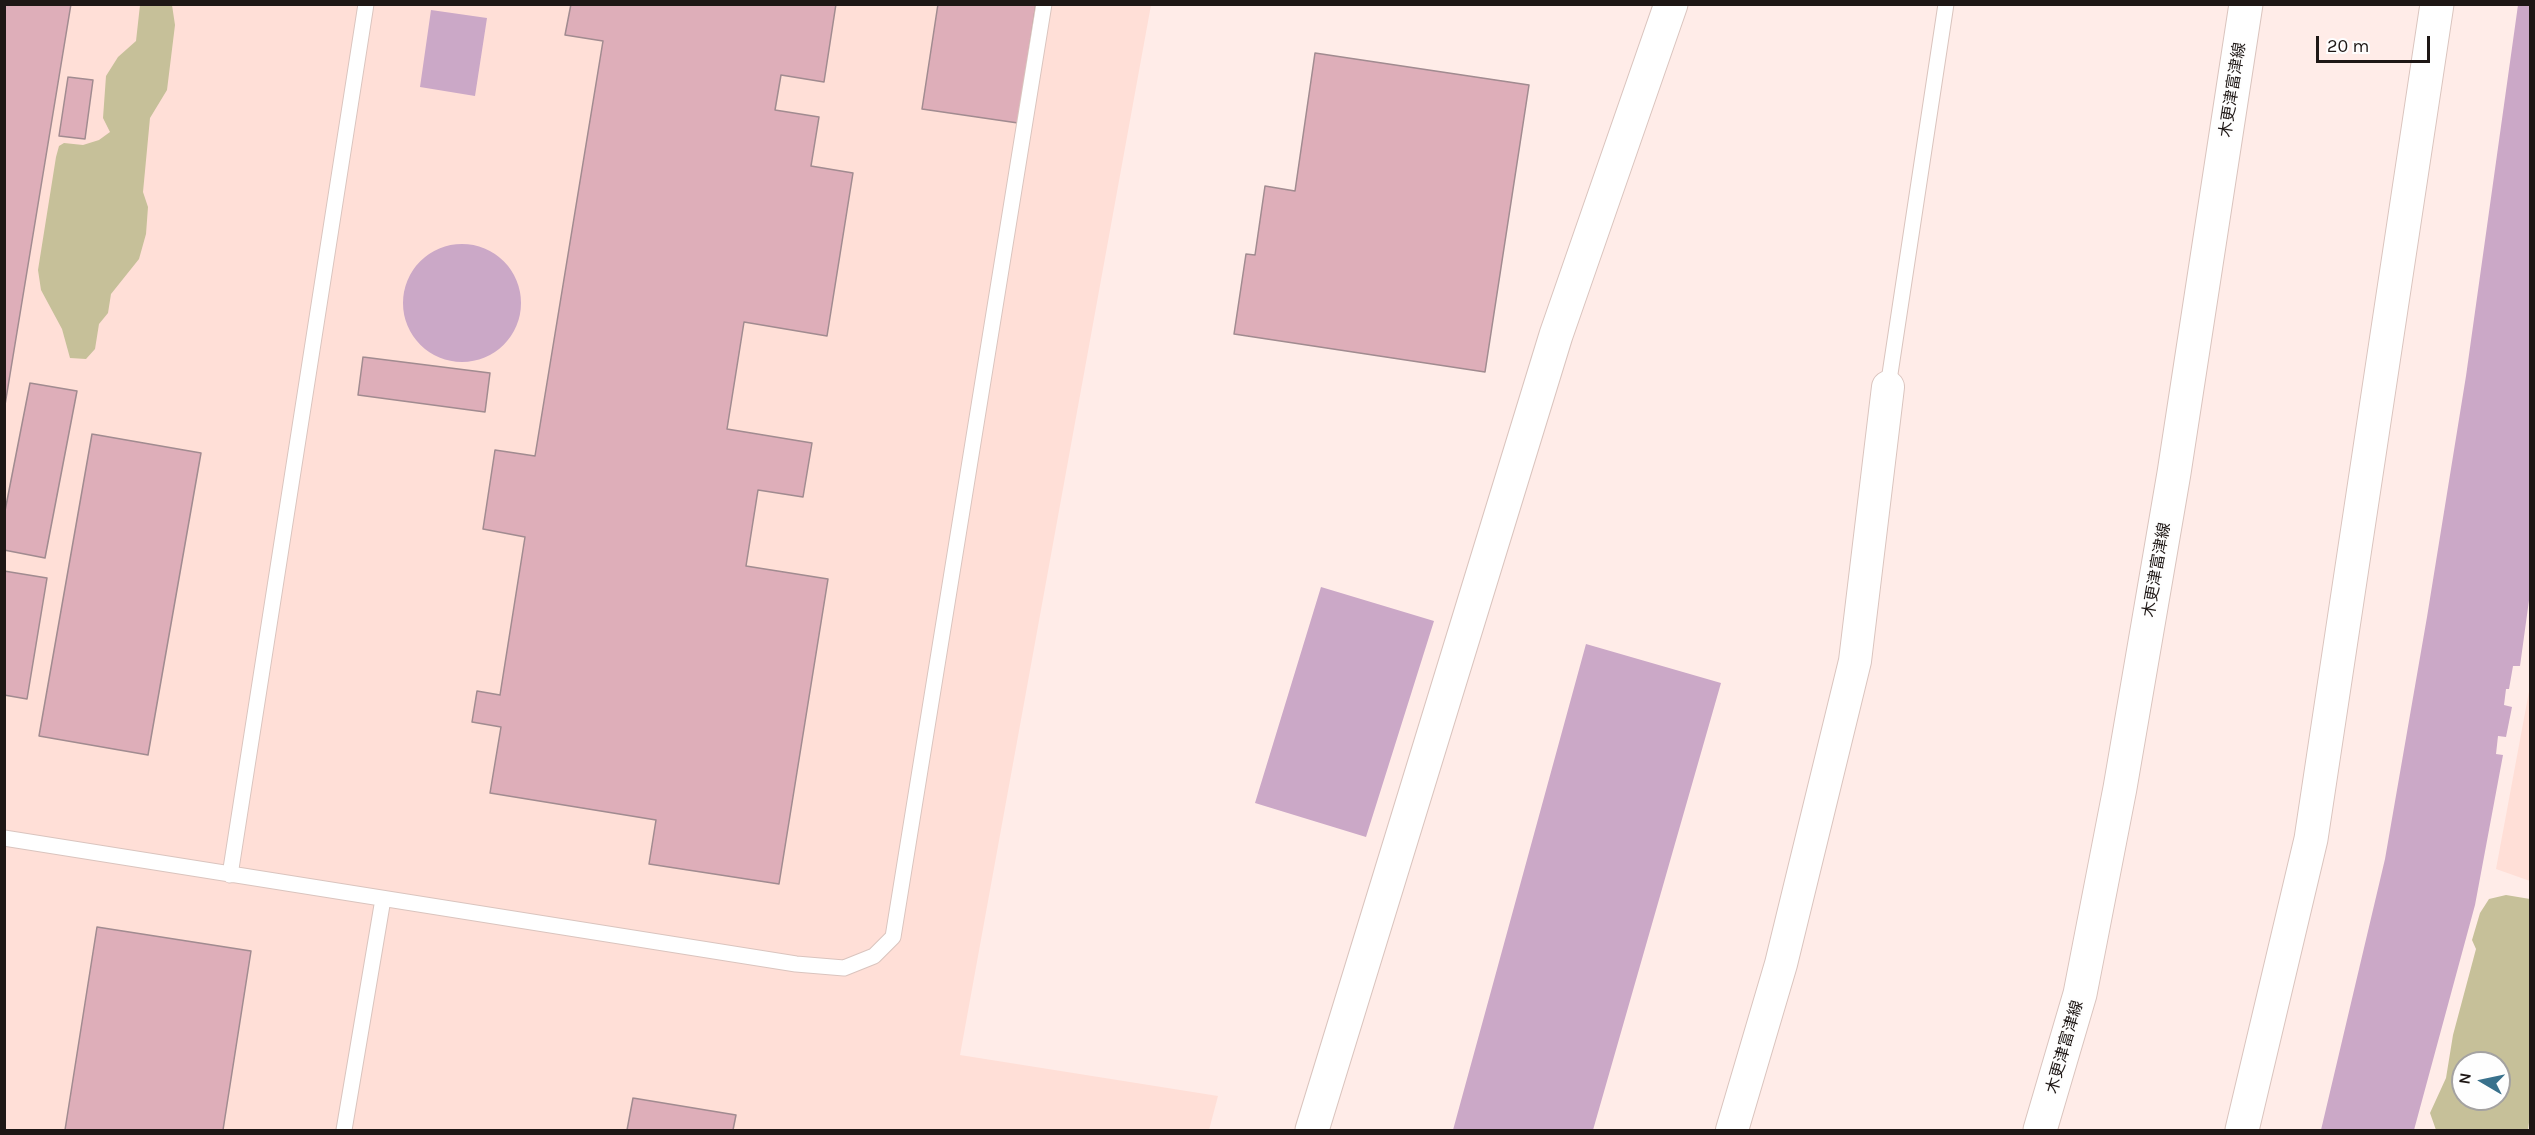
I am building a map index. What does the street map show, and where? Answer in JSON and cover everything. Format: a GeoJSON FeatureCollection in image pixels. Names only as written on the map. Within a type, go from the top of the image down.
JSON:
{"type":"FeatureCollection","features":[{"type":"Feature","properties":{"kind":"main road"},"geometry":{"type":"LineString","coordinates":[[1312,1131],[1556,335],[1671,4]]}},
{"type":"Feature","properties":{"kind":"main road","name":"木更津富津線"},"geometry":{"type":"LineString","coordinates":[[2040,1131],[2080,994],[2120,788],[2174,473],[2246,4]]}},
{"type":"Feature","properties":{"kind":"main road"},"geometry":{"type":"LineString","coordinates":[[2242,1131],[2311,839],[2437,4]]}},
{"type":"Feature","properties":{"kind":"street"},"geometry":{"type":"LineString","coordinates":[[1732,1131],[1781,964],[1855,661],[1888,387]]}},
{"type":"Feature","properties":{"kind":"lane"},"geometry":{"type":"LineString","coordinates":[[230,875],[366,4]]}},
{"type":"Feature","properties":{"kind":"lane"},"geometry":{"type":"LineString","coordinates":[[4,838],[806,965],[844,968],[874,956],[893,937],[1044,4]]}},
{"type":"Feature","properties":{"kind":"lane"},"geometry":{"type":"LineString","coordinates":[[1888,387],[1946,4]]}},
{"type":"Feature","properties":{"kind":"lane"},"geometry":{"type":"LineString","coordinates":[[344,1131],[383,899]]}},
{"type":"Feature","properties":{"kind":"shaded area"},"geometry":{"type":"Polygon","coordinates":[[[5,5],[1151,5],[960,1055],[1218,1096],[1209,1130],[5,1130],[5,5]]]}},
{"type":"Feature","properties":{"kind":"shaded area"},"geometry":{"type":"Polygon","coordinates":[[[140,5],[172,5],[175,25],[167,90],[150,118],[143,192],[148,207],[146,234],[139,259],[111,294],[108,313],[99,324],[95,349],[86,359],[70,358],[62,329],[41,290],[38,270],[56,157],[59,146],[64,143],[83,145],[99,140],[110,132],[103,118],[106,76],[118,57],[136,41],[140,5]]]}},
{"type":"Feature","properties":{"kind":"shaded area"},"geometry":{"type":"Polygon","coordinates":[[[2518,5],[2530,5],[2530,593],[2520,666],[2513,666],[2509,689],[2506,689],[2504,705],[2512,707],[2506,737],[2498,736],[2496,754],[2503,755],[2475,905],[2414,1130],[2321,1130],[2385,859],[2466,376],[2518,5]]]}},
{"type":"Feature","properties":{"kind":"shaded area"},"geometry":{"type":"Polygon","coordinates":[[[431,10],[487,18],[475,96],[420,87],[431,10]]]}},
{"type":"Feature","properties":{"kind":"shaded area"},"geometry":{"type":"Polygon","coordinates":[[[462,244],[485,248],[504,261],[517,280],[521,303],[517,326],[504,345],[485,358],[462,362],[439,358],[420,345],[407,326],[403,303],[407,280],[420,261],[439,248],[462,244]]]}},
{"type":"Feature","properties":{"kind":"shaded area"},"geometry":{"type":"Polygon","coordinates":[[[1321,587],[1434,621],[1366,837],[1255,803],[1321,587]]]}},
{"type":"Feature","properties":{"kind":"shaded area"},"geometry":{"type":"Polygon","coordinates":[[[1586,644],[1721,683],[1593,1130],[1453,1130],[1586,644]]]}},
{"type":"Feature","properties":{"kind":"shaded area"},"geometry":{"type":"Polygon","coordinates":[[[2530,686],[2530,881],[2496,869],[2530,686]]]}},
{"type":"Feature","properties":{"kind":"shaded area"},"geometry":{"type":"Polygon","coordinates":[[[2506,895],[2530,899],[2530,1115],[2528,1130],[2436,1130],[2430,1113],[2446,1078],[2453,1035],[2476,949],[2472,940],[2480,913],[2489,899],[2506,895]]]}},
{"type":"Feature","properties":{"kind":"building"},"geometry":{"type":"Polygon","coordinates":[[[4,4],[71,4],[4,411],[4,4]]]}},
{"type":"Feature","properties":{"kind":"building"},"geometry":{"type":"Polygon","coordinates":[[[571,4],[836,4],[824,82],[781,75],[775,110],[819,117],[811,166],[853,173],[827,336],[744,322],[727,429],[812,443],[803,497],[758,490],[746,566],[828,579],[779,884],[649,864],[656,820],[490,793],[501,727],[472,722],[477,691],[500,695],[525,537],[483,529],[495,450],[535,456],[603,41],[565,35],[571,4]]]}},
{"type":"Feature","properties":{"kind":"building"},"geometry":{"type":"Polygon","coordinates":[[[938,4],[1036,4],[1018,123],[922,109],[938,4]]]}},
{"type":"Feature","properties":{"kind":"building"},"geometry":{"type":"Polygon","coordinates":[[[1315,53],[1529,85],[1485,372],[1234,334],[1246,254],[1255,255],[1265,186],[1295,191],[1315,53]]]}},
{"type":"Feature","properties":{"kind":"building"},"geometry":{"type":"Polygon","coordinates":[[[68,77],[93,80],[85,139],[59,136],[68,77]]]}},
{"type":"Feature","properties":{"kind":"building"},"geometry":{"type":"Polygon","coordinates":[[[363,357],[490,373],[485,412],[358,395],[363,357]]]}},
{"type":"Feature","properties":{"kind":"building"},"geometry":{"type":"Polygon","coordinates":[[[30,383],[77,391],[45,558],[4,550],[4,516],[30,383]]]}},
{"type":"Feature","properties":{"kind":"building"},"geometry":{"type":"Polygon","coordinates":[[[92,434],[201,453],[148,755],[39,736],[92,434]]]}},
{"type":"Feature","properties":{"kind":"building"},"geometry":{"type":"Polygon","coordinates":[[[4,571],[47,578],[27,699],[4,695],[4,571]]]}},
{"type":"Feature","properties":{"kind":"building"},"geometry":{"type":"Polygon","coordinates":[[[97,927],[251,951],[223,1130],[65,1130],[97,927]]]}},
{"type":"Feature","properties":{"kind":"building"},"geometry":{"type":"Polygon","coordinates":[[[633,1098],[736,1115],[733,1130],[627,1130],[633,1098]]]}}]}
